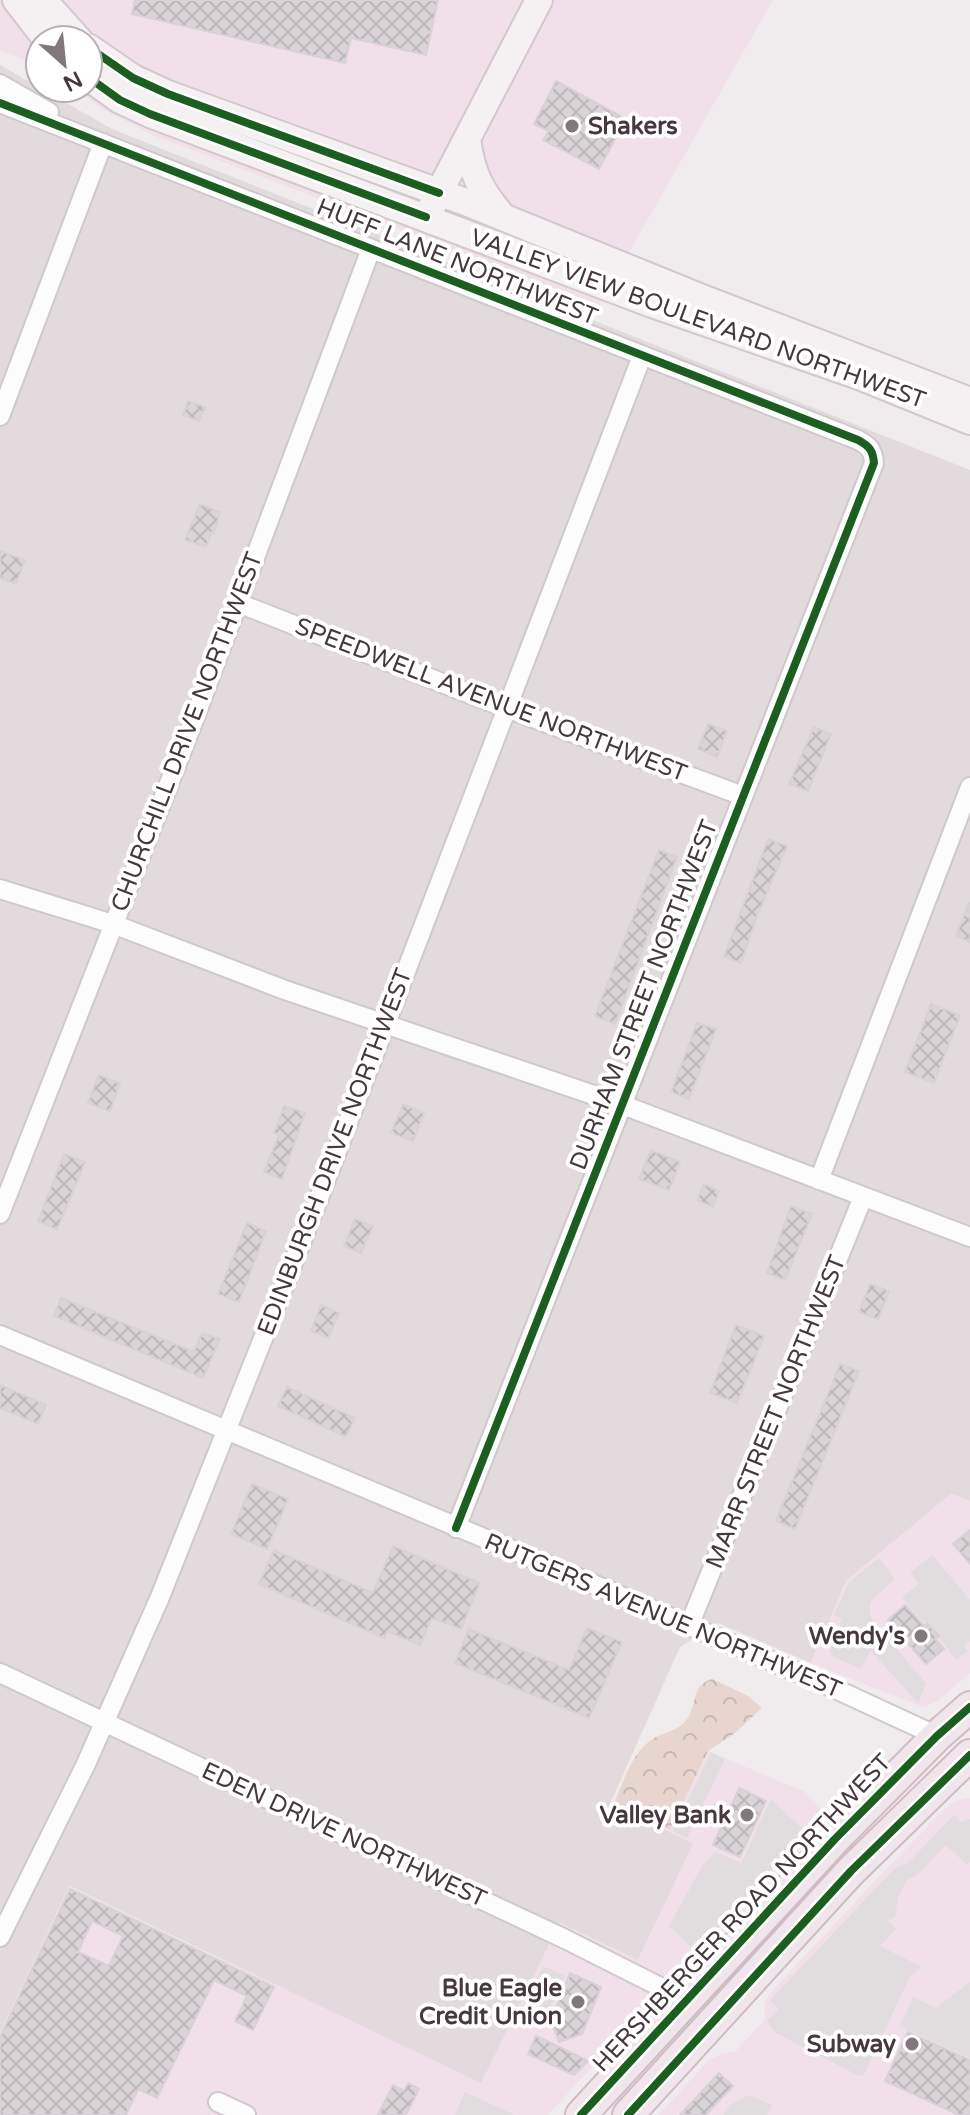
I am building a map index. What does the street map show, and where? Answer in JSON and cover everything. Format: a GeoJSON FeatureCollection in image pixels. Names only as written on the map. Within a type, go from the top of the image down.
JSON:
{"type":"FeatureCollection","features":[{"type":"Feature","properties":{"kind":"main road"},"geometry":{"type":"LineString","coordinates":[[16,0],[35,24]]}},
{"type":"Feature","properties":{"kind":"main road"},"geometry":{"type":"LineString","coordinates":[[43,0],[65,24]]}},
{"type":"Feature","properties":{"kind":"main road"},"geometry":{"type":"LineString","coordinates":[[426,217],[539,0]]}},
{"type":"Feature","properties":{"kind":"main road","name":"VALLEY VIEW BOULEVARD NORTHWEST"},"geometry":{"type":"LineString","coordinates":[[104,58],[133,78],[168,94],[503,217],[702,298],[970,401]]}},
{"type":"Feature","properties":{"kind":"main road","name":"VALLEY VIEW BOULEVARD NORTHWEST"},"geometry":{"type":"LineString","coordinates":[[104,88],[150,114],[652,304],[859,376],[970,421]]}},
{"type":"Feature","properties":{"kind":"main road"},"geometry":{"type":"LineString","coordinates":[[467,139],[475,179],[503,217]]}},
{"type":"Feature","properties":{"kind":"main road","name":"HERSHBERGER ROAD NORTHWEST"},"geometry":{"type":"LineString","coordinates":[[581,2115],[834,1840],[970,1707]]}},
{"type":"Feature","properties":{"kind":"main road","name":"RUTGERS AVENUE NORTHWEST"},"geometry":{"type":"LineString","coordinates":[[937,1736],[970,1754]]}},
{"type":"Feature","properties":{"kind":"main road"},"geometry":{"type":"LineString","coordinates":[[628,2115],[851,1871],[970,1754]]}},
{"type":"Feature","properties":{"kind":"street","name":"HUFF LANE NORTHWEST"},"geometry":{"type":"LineString","coordinates":[[0,84],[103,143]]}},
{"type":"Feature","properties":{"kind":"street","name":"HUFF LANE NORTHWEST"},"geometry":{"type":"LineString","coordinates":[[0,103],[858,440],[873,453],[874,463],[868,477]]}},
{"type":"Feature","properties":{"kind":"street"},"geometry":{"type":"LineString","coordinates":[[0,416],[103,143]]}},
{"type":"Feature","properties":{"kind":"street","name":"CHURCHILL DRIVE NORTHWEST"},"geometry":{"type":"LineString","coordinates":[[0,1214],[238,603],[371,249]]}},
{"type":"Feature","properties":{"kind":"street","name":"EDINBURGH DRIVE NORTHWEST"},"geometry":{"type":"LineString","coordinates":[[0,1937],[105,1722],[160,1597],[319,1198],[642,356]]}},
{"type":"Feature","properties":{"kind":"street","name":"DURHAM STREET NORTHWEST"},"geometry":{"type":"LineString","coordinates":[[456,1528],[868,477]]}},
{"type":"Feature","properties":{"kind":"street","name":"SPEEDWELL AVENUE NORTHWEST"},"geometry":{"type":"LineString","coordinates":[[238,603],[506,708],[743,796]]}},
{"type":"Feature","properties":{"kind":"street"},"geometry":{"type":"LineString","coordinates":[[819,1180],[970,787]]}},
{"type":"Feature","properties":{"kind":"street"},"geometry":{"type":"LineString","coordinates":[[0,889],[113,924],[383,1025],[623,1105],[970,1237]]}},
{"type":"Feature","properties":{"kind":"street","name":"MARR STREET NORTHWEST"},"geometry":{"type":"LineString","coordinates":[[689,1626],[863,1197]]}},
{"type":"Feature","properties":{"kind":"street","name":"RUTGERS AVENUE NORTHWEST"},"geometry":{"type":"LineString","coordinates":[[0,1335],[689,1626],[937,1736]]}},
{"type":"Feature","properties":{"kind":"street","name":"EDEN DRIVE NORTHWEST"},"geometry":{"type":"LineString","coordinates":[[0,1673],[565,1939],[686,2000]]}},
{"type":"Feature","properties":{"kind":"street"},"geometry":{"type":"LineString","coordinates":[[218,2102],[246,2115]]}},
{"type":"Feature","properties":{"kind":"shaded area"},"geometry":{"type":"Polygon","coordinates":[[[0,0],[773,0],[599,305],[155,136],[99,107],[95,104],[104,104],[104,24],[24,24],[24,60],[0,50],[0,0]]]}},
{"type":"Feature","properties":{"kind":"shaded area"},"geometry":{"type":"Polygon","coordinates":[[[0,65],[24,79],[24,104],[68,104],[112,129],[970,470],[970,1501],[951,1494],[846,1581],[811,1663],[718,1623],[680,1647],[610,1804],[694,1843],[638,1960],[560,1923],[482,2084],[70,1886],[0,2033],[0,65]]]}},
{"type":"Feature","properties":{"kind":"shaded area"},"geometry":{"type":"Polygon","coordinates":[[[951,1494],[970,1501],[970,1673],[938,1701],[923,1707],[811,1663],[846,1581],[951,1494]]]}},
{"type":"Feature","properties":{"kind":"shaded area"},"geometry":{"type":"Polygon","coordinates":[[[932,1555],[970,1600],[970,1641],[964,1647],[968,1651],[956,1660],[927,1621],[924,1623],[902,1598],[919,1583],[910,1573],[932,1555]]]}},
{"type":"Feature","properties":{"kind":"shaded area"},"geometry":{"type":"Polygon","coordinates":[[[879,1558],[895,1579],[870,1603],[870,1616],[926,1684],[918,1703],[871,1651],[861,1669],[832,1656],[830,1652],[842,1619],[834,1615],[849,1582],[879,1558]]]}},
{"type":"Feature","properties":{"kind":"shaded area"},"geometry":{"type":"Polygon","coordinates":[[[708,1751],[805,1792],[825,1812],[548,2115],[0,2115],[0,2033],[69,1886],[481,2083],[560,1923],[638,1960],[693,1844],[669,1832],[708,1751]]]}},
{"type":"Feature","properties":{"kind":"shaded area"},"geometry":{"type":"Polygon","coordinates":[[[711,1752],[725,1759],[687,1838],[673,1831],[711,1752]]]}},
{"type":"Feature","properties":{"kind":"shaded area"},"geometry":{"type":"Polygon","coordinates":[[[970,1798],[970,2115],[658,2115],[709,2060],[723,2053],[735,2052],[765,2019],[764,2004],[770,1993],[949,1805],[970,1798]]]}},
{"type":"Feature","properties":{"kind":"shaded area"},"geometry":{"type":"Polygon","coordinates":[[[771,1799],[806,1832],[697,1952],[669,1926],[702,1866],[715,1852],[741,1863],[771,1799]]]}},
{"type":"Feature","properties":{"kind":"shaded area"},"geometry":{"type":"Polygon","coordinates":[[[954,1815],[961,1822],[970,1819],[970,1862],[967,1865],[946,1845],[917,1875],[907,1880],[898,1898],[895,1917],[887,1920],[896,1929],[880,1946],[922,1967],[910,1976],[864,2075],[859,2076],[776,2033],[767,2021],[779,2009],[770,2000],[895,1868],[908,1863],[954,1815]]]}},
{"type":"Feature","properties":{"kind":"shaded area"},"geometry":{"type":"Polygon","coordinates":[[[543,1966],[565,1976],[544,2020],[522,2010],[543,1966]]]}},
{"type":"Feature","properties":{"kind":"shaded area"},"geometry":{"type":"Polygon","coordinates":[[[970,1982],[970,2058],[900,2026],[913,1997],[936,2008],[970,1982]]]}},
{"type":"Feature","properties":{"kind":"shaded area"},"geometry":{"type":"Polygon","coordinates":[[[465,2092],[515,2115],[455,2115],[465,2092]]]}},
{"type":"Feature","properties":{"kind":"shaded area"},"geometry":{"type":"Polygon","coordinates":[[[749,2095],[772,2105],[767,2115],[723,2115],[732,2104],[749,2095]]]}},
{"type":"Feature","properties":{"kind":"green space"},"geometry":{"type":"Polygon","coordinates":[[[712,1679],[748,1696],[762,1708],[735,1733],[708,1751],[670,1830],[614,1803],[640,1751],[654,1738],[684,1723],[700,1686],[712,1679]]]}},
{"type":"Feature","properties":{"kind":"building"},"geometry":{"type":"Polygon","coordinates":[[[135,0],[438,0],[426,55],[351,38],[345,63],[132,14],[135,0]]]}},
{"type":"Feature","properties":{"kind":"building"},"geometry":{"type":"Polygon","coordinates":[[[556,81],[626,119],[599,169],[543,140],[549,131],[534,124],[556,81]]]}},
{"type":"Feature","properties":{"kind":"building"},"geometry":{"type":"Polygon","coordinates":[[[188,401],[205,407],[199,421],[183,415],[188,401]]]}},
{"type":"Feature","properties":{"kind":"building"},"geometry":{"type":"Polygon","coordinates":[[[200,504],[220,512],[206,547],[185,540],[200,504]]]}},
{"type":"Feature","properties":{"kind":"building"},"geometry":{"type":"Polygon","coordinates":[[[0,551],[25,560],[16,584],[0,578],[0,551]]]}},
{"type":"Feature","properties":{"kind":"building"},"geometry":{"type":"Polygon","coordinates":[[[708,724],[727,731],[717,757],[698,749],[708,724]]]}},
{"type":"Feature","properties":{"kind":"building"},"geometry":{"type":"Polygon","coordinates":[[[814,727],[831,734],[808,791],[789,784],[814,727]]]}},
{"type":"Feature","properties":{"kind":"building"},"geometry":{"type":"Polygon","coordinates":[[[768,839],[787,846],[741,963],[724,957],[768,839]]]}},
{"type":"Feature","properties":{"kind":"building"},"geometry":{"type":"Polygon","coordinates":[[[659,850],[677,857],[615,1024],[595,1016],[659,850]]]}},
{"type":"Feature","properties":{"kind":"building"},"geometry":{"type":"Polygon","coordinates":[[[970,903],[970,942],[956,936],[970,903]]]}},
{"type":"Feature","properties":{"kind":"building"},"geometry":{"type":"Polygon","coordinates":[[[931,1004],[960,1015],[934,1083],[905,1072],[931,1004]]]}},
{"type":"Feature","properties":{"kind":"building"},"geometry":{"type":"Polygon","coordinates":[[[697,1023],[716,1029],[689,1099],[671,1092],[697,1023]]]}},
{"type":"Feature","properties":{"kind":"building"},"geometry":{"type":"Polygon","coordinates":[[[99,1075],[120,1083],[110,1111],[88,1103],[99,1075]]]}},
{"type":"Feature","properties":{"kind":"building"},"geometry":{"type":"Polygon","coordinates":[[[403,1104],[424,1113],[413,1141],[391,1133],[403,1104]]]}},
{"type":"Feature","properties":{"kind":"building"},"geometry":{"type":"Polygon","coordinates":[[[284,1106],[305,1113],[282,1179],[264,1172],[279,1135],[274,1133],[284,1106]]]}},
{"type":"Feature","properties":{"kind":"building"},"geometry":{"type":"Polygon","coordinates":[[[651,1150],[680,1162],[669,1190],[639,1179],[651,1150]]]}},
{"type":"Feature","properties":{"kind":"building"},"geometry":{"type":"Polygon","coordinates":[[[64,1154],[85,1162],[57,1230],[38,1221],[64,1154]]]}},
{"type":"Feature","properties":{"kind":"building"},"geometry":{"type":"Polygon","coordinates":[[[704,1184],[719,1191],[713,1207],[697,1200],[704,1184]]]}},
{"type":"Feature","properties":{"kind":"building"},"geometry":{"type":"Polygon","coordinates":[[[791,1206],[812,1214],[785,1280],[767,1273],[791,1206]]]}},
{"type":"Feature","properties":{"kind":"building"},"geometry":{"type":"Polygon","coordinates":[[[355,1219],[373,1226],[361,1253],[344,1246],[355,1219]]]}},
{"type":"Feature","properties":{"kind":"building"},"geometry":{"type":"Polygon","coordinates":[[[247,1223],[266,1231],[239,1302],[218,1294],[247,1223]]]}},
{"type":"Feature","properties":{"kind":"building"},"geometry":{"type":"Polygon","coordinates":[[[870,1284],[889,1291],[878,1319],[859,1312],[870,1284]]]}},
{"type":"Feature","properties":{"kind":"building"},"geometry":{"type":"Polygon","coordinates":[[[61,1298],[194,1352],[202,1333],[220,1339],[203,1378],[54,1316],[61,1298]]]}},
{"type":"Feature","properties":{"kind":"building"},"geometry":{"type":"Polygon","coordinates":[[[321,1305],[339,1313],[328,1338],[311,1331],[321,1305]]]}},
{"type":"Feature","properties":{"kind":"building"},"geometry":{"type":"Polygon","coordinates":[[[736,1325],[764,1336],[737,1403],[710,1393],[736,1325]]]}},
{"type":"Feature","properties":{"kind":"building"},"geometry":{"type":"Polygon","coordinates":[[[840,1364],[859,1371],[795,1529],[776,1521],[840,1364]]]}},
{"type":"Feature","properties":{"kind":"building"},"geometry":{"type":"Polygon","coordinates":[[[0,1385],[46,1405],[38,1424],[0,1408],[0,1385]]]}},
{"type":"Feature","properties":{"kind":"building"},"geometry":{"type":"Polygon","coordinates":[[[287,1387],[355,1418],[346,1437],[278,1406],[287,1387]]]}},
{"type":"Feature","properties":{"kind":"building"},"geometry":{"type":"Polygon","coordinates":[[[252,1484],[288,1499],[267,1549],[231,1534],[252,1484]]]}},
{"type":"Feature","properties":{"kind":"building"},"geometry":{"type":"Polygon","coordinates":[[[970,1530],[970,1564],[953,1544],[970,1530]]]}},
{"type":"Feature","properties":{"kind":"building"},"geometry":{"type":"Polygon","coordinates":[[[393,1546],[480,1583],[461,1629],[432,1618],[420,1645],[387,1631],[384,1638],[259,1584],[274,1550],[373,1593],[393,1546]]]}},
{"type":"Feature","properties":{"kind":"building"},"geometry":{"type":"Polygon","coordinates":[[[905,1605],[924,1626],[927,1623],[939,1636],[935,1639],[944,1649],[926,1664],[888,1620],[905,1605]]]}},
{"type":"Feature","properties":{"kind":"building"},"geometry":{"type":"Polygon","coordinates":[[[587,1628],[622,1642],[589,1718],[455,1663],[469,1629],[569,1670],[587,1628]]]}},
{"type":"Feature","properties":{"kind":"building"},"geometry":{"type":"Polygon","coordinates":[[[739,1788],[766,1801],[740,1857],[713,1845],[722,1825],[708,1818],[715,1805],[729,1811],[739,1788]]]}},
{"type":"Feature","properties":{"kind":"building"},"geometry":{"type":"Polygon","coordinates":[[[70,1889],[274,1987],[253,2030],[235,2021],[247,1996],[214,1980],[157,2098],[138,2089],[126,2115],[0,2115],[0,2037],[70,1889]],[[92,1921],[78,1952],[109,1966],[123,1936],[92,1921]]]}},
{"type":"Feature","properties":{"kind":"building"},"geometry":{"type":"Polygon","coordinates":[[[570,1973],[601,1987],[582,2034],[559,2042],[551,2021],[570,1973]]]}},
{"type":"Feature","properties":{"kind":"building"},"geometry":{"type":"Polygon","coordinates":[[[908,2032],[970,2060],[970,2115],[959,2115],[885,2081],[908,2032]]]}},
{"type":"Feature","properties":{"kind":"building"},"geometry":{"type":"Polygon","coordinates":[[[536,2036],[588,2061],[574,2075],[528,2054],[536,2036]]]}},
{"type":"Feature","properties":{"kind":"building"},"geometry":{"type":"Polygon","coordinates":[[[719,2073],[733,2086],[706,2115],[680,2115],[719,2073]]]}},
{"type":"Feature","properties":{"kind":"building"},"geometry":{"type":"Polygon","coordinates":[[[408,2083],[419,2089],[406,2115],[378,2115],[393,2085],[404,2091],[408,2083]]]}},
{"type":"Feature","properties":{"kind":"cycle path"},"geometry":{"type":"LineString","coordinates":[[104,58],[133,78],[168,94],[439,193]]}},
{"type":"Feature","properties":{"kind":"cycle path"},"geometry":{"type":"LineString","coordinates":[[104,88],[150,114],[426,217]]}},
{"type":"Feature","properties":{"kind":"cycle path"},"geometry":{"type":"LineString","coordinates":[[0,103],[858,440],[868,446],[873,455],[874,463],[456,1528]]}},
{"type":"Feature","properties":{"kind":"cycle path"},"geometry":{"type":"LineString","coordinates":[[581,2115],[834,1840],[970,1707]]}},
{"type":"Feature","properties":{"kind":"cycle path"},"geometry":{"type":"LineString","coordinates":[[628,2115],[851,1871],[970,1755]]}},
{"type":"Feature","properties":{"kind":"place","name":"Shakers"},"geometry":{"type":"Point","coordinates":[572,126]}},
{"type":"Feature","properties":{"kind":"place","name":"Wendy's"},"geometry":{"type":"Point","coordinates":[921,1636]}},
{"type":"Feature","properties":{"kind":"place","name":"Valley Bank"},"geometry":{"type":"Point","coordinates":[747,1815]}},
{"type":"Feature","properties":{"kind":"place","name":"Blue Eagle Credit Union"},"geometry":{"type":"Point","coordinates":[578,2002]}},
{"type":"Feature","properties":{"kind":"place","name":"Subway"},"geometry":{"type":"Point","coordinates":[912,2044]}}]}
